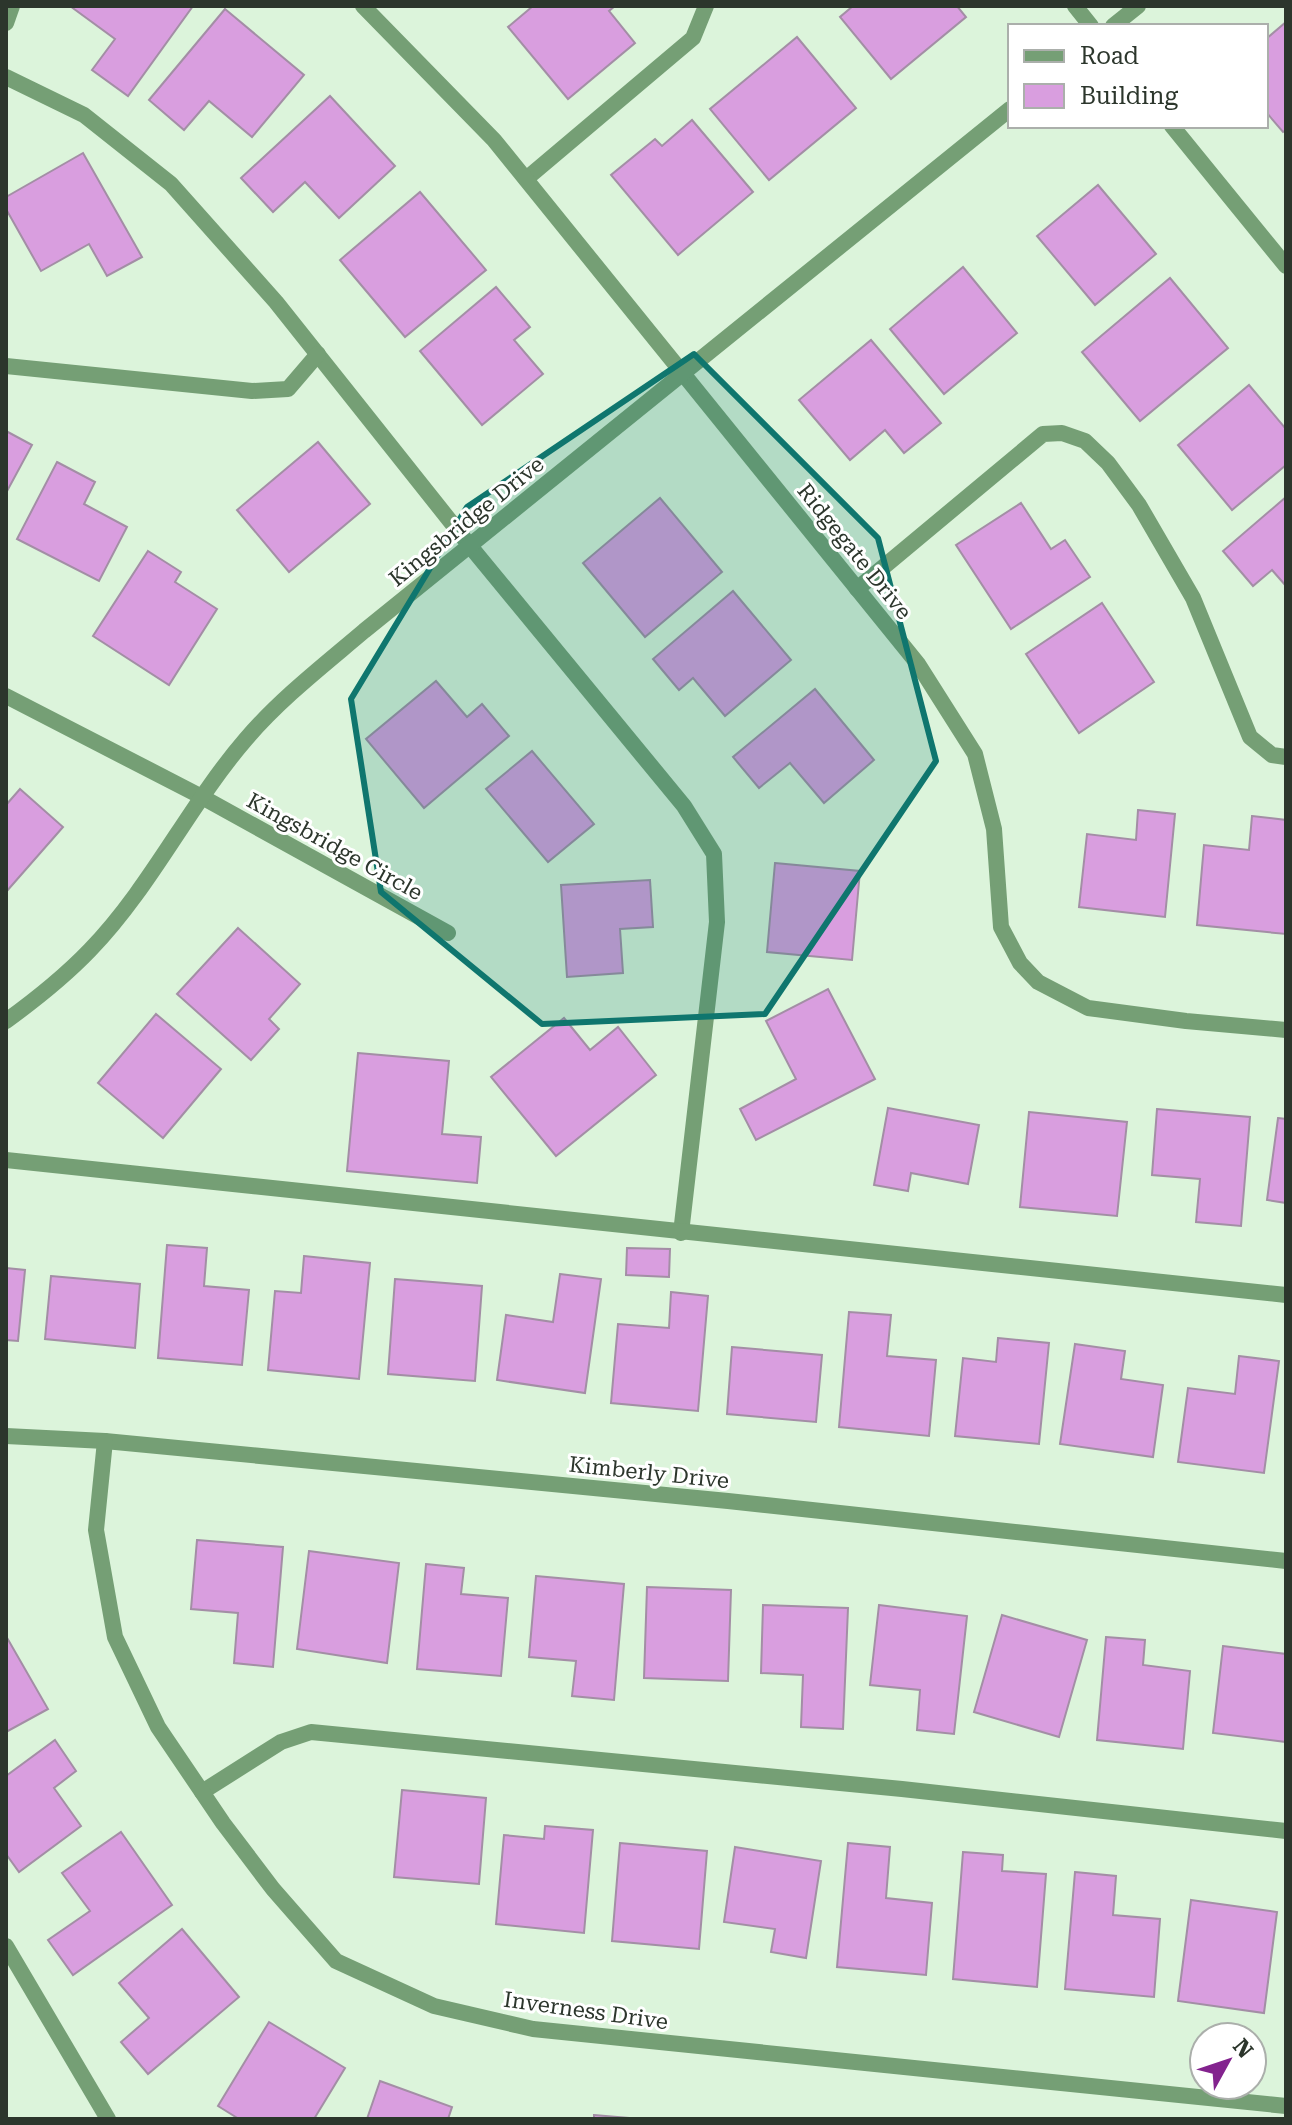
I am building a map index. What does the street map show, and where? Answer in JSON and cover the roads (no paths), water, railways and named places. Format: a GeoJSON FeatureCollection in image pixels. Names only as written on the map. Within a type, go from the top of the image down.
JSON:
{"type":"FeatureCollection","features":[{"type":"Feature","properties":{"kind":"street"},"geometry":{"type":"LineString","coordinates":[[6,23],[12,6]]}},
{"type":"Feature","properties":{"kind":"street","name":"Ridgegate Drive"},"geometry":{"type":"LineString","coordinates":[[363,6],[494,140],[918,664],[975,754],[994,829],[1001,927],[1020,963],[1038,982],[1088,1008],[1286,1030]]}},
{"type":"Feature","properties":{"kind":"street"},"geometry":{"type":"LineString","coordinates":[[526,179],[693,38],[706,6]]}},
{"type":"Feature","properties":{"kind":"street"},"geometry":{"type":"LineString","coordinates":[[1075,6],[1089,24]]}},
{"type":"Feature","properties":{"kind":"street"},"geometry":{"type":"LineString","coordinates":[[1116,24],[1138,6]]}},
{"type":"Feature","properties":{"kind":"street"},"geometry":{"type":"LineString","coordinates":[[6,77],[84,115],[171,184],[276,302],[470,546],[684,806],[714,854],[717,922],[681,1233]]}},
{"type":"Feature","properties":{"kind":"street","name":"Kingsbridge Drive"},"geometry":{"type":"LineString","coordinates":[[6,1021],[91,949],[136,893],[247,738],[298,688],[1008,111]]}},
{"type":"Feature","properties":{"kind":"street"},"geometry":{"type":"LineString","coordinates":[[1174,128],[1286,266]]}},
{"type":"Feature","properties":{"kind":"street"},"geometry":{"type":"LineString","coordinates":[[6,366],[252,391],[288,389],[318,354]]}},
{"type":"Feature","properties":{"kind":"street"},"geometry":{"type":"LineString","coordinates":[[857,589],[1043,434],[1062,433],[1085,441],[1108,463],[1139,505],[1193,598],[1250,737],[1272,755],[1286,757]]}},
{"type":"Feature","properties":{"kind":"street","name":"Kingsbridge Circle"},"geometry":{"type":"LineString","coordinates":[[6,696],[202,797],[448,933]]}},
{"type":"Feature","properties":{"kind":"street"},"geometry":{"type":"LineString","coordinates":[[6,1160],[1286,1295]]}},
{"type":"Feature","properties":{"kind":"street","name":"Kimberly Drive"},"geometry":{"type":"LineString","coordinates":[[6,1436],[105,1441],[712,1500],[1286,1561]]}},
{"type":"Feature","properties":{"kind":"street","name":"Inverness Drive"},"geometry":{"type":"LineString","coordinates":[[105,1441],[96,1530],[115,1637],[158,1727],[202,1792],[273,1889],[336,1961],[434,2006],[533,2029],[1286,2106]]}},
{"type":"Feature","properties":{"kind":"street"},"geometry":{"type":"LineString","coordinates":[[202,1792],[281,1742],[311,1732],[902,1789],[1286,1831]]}},
{"type":"Feature","properties":{"kind":"street"},"geometry":{"type":"LineString","coordinates":[[6,1946],[108,2119]]}}]}
